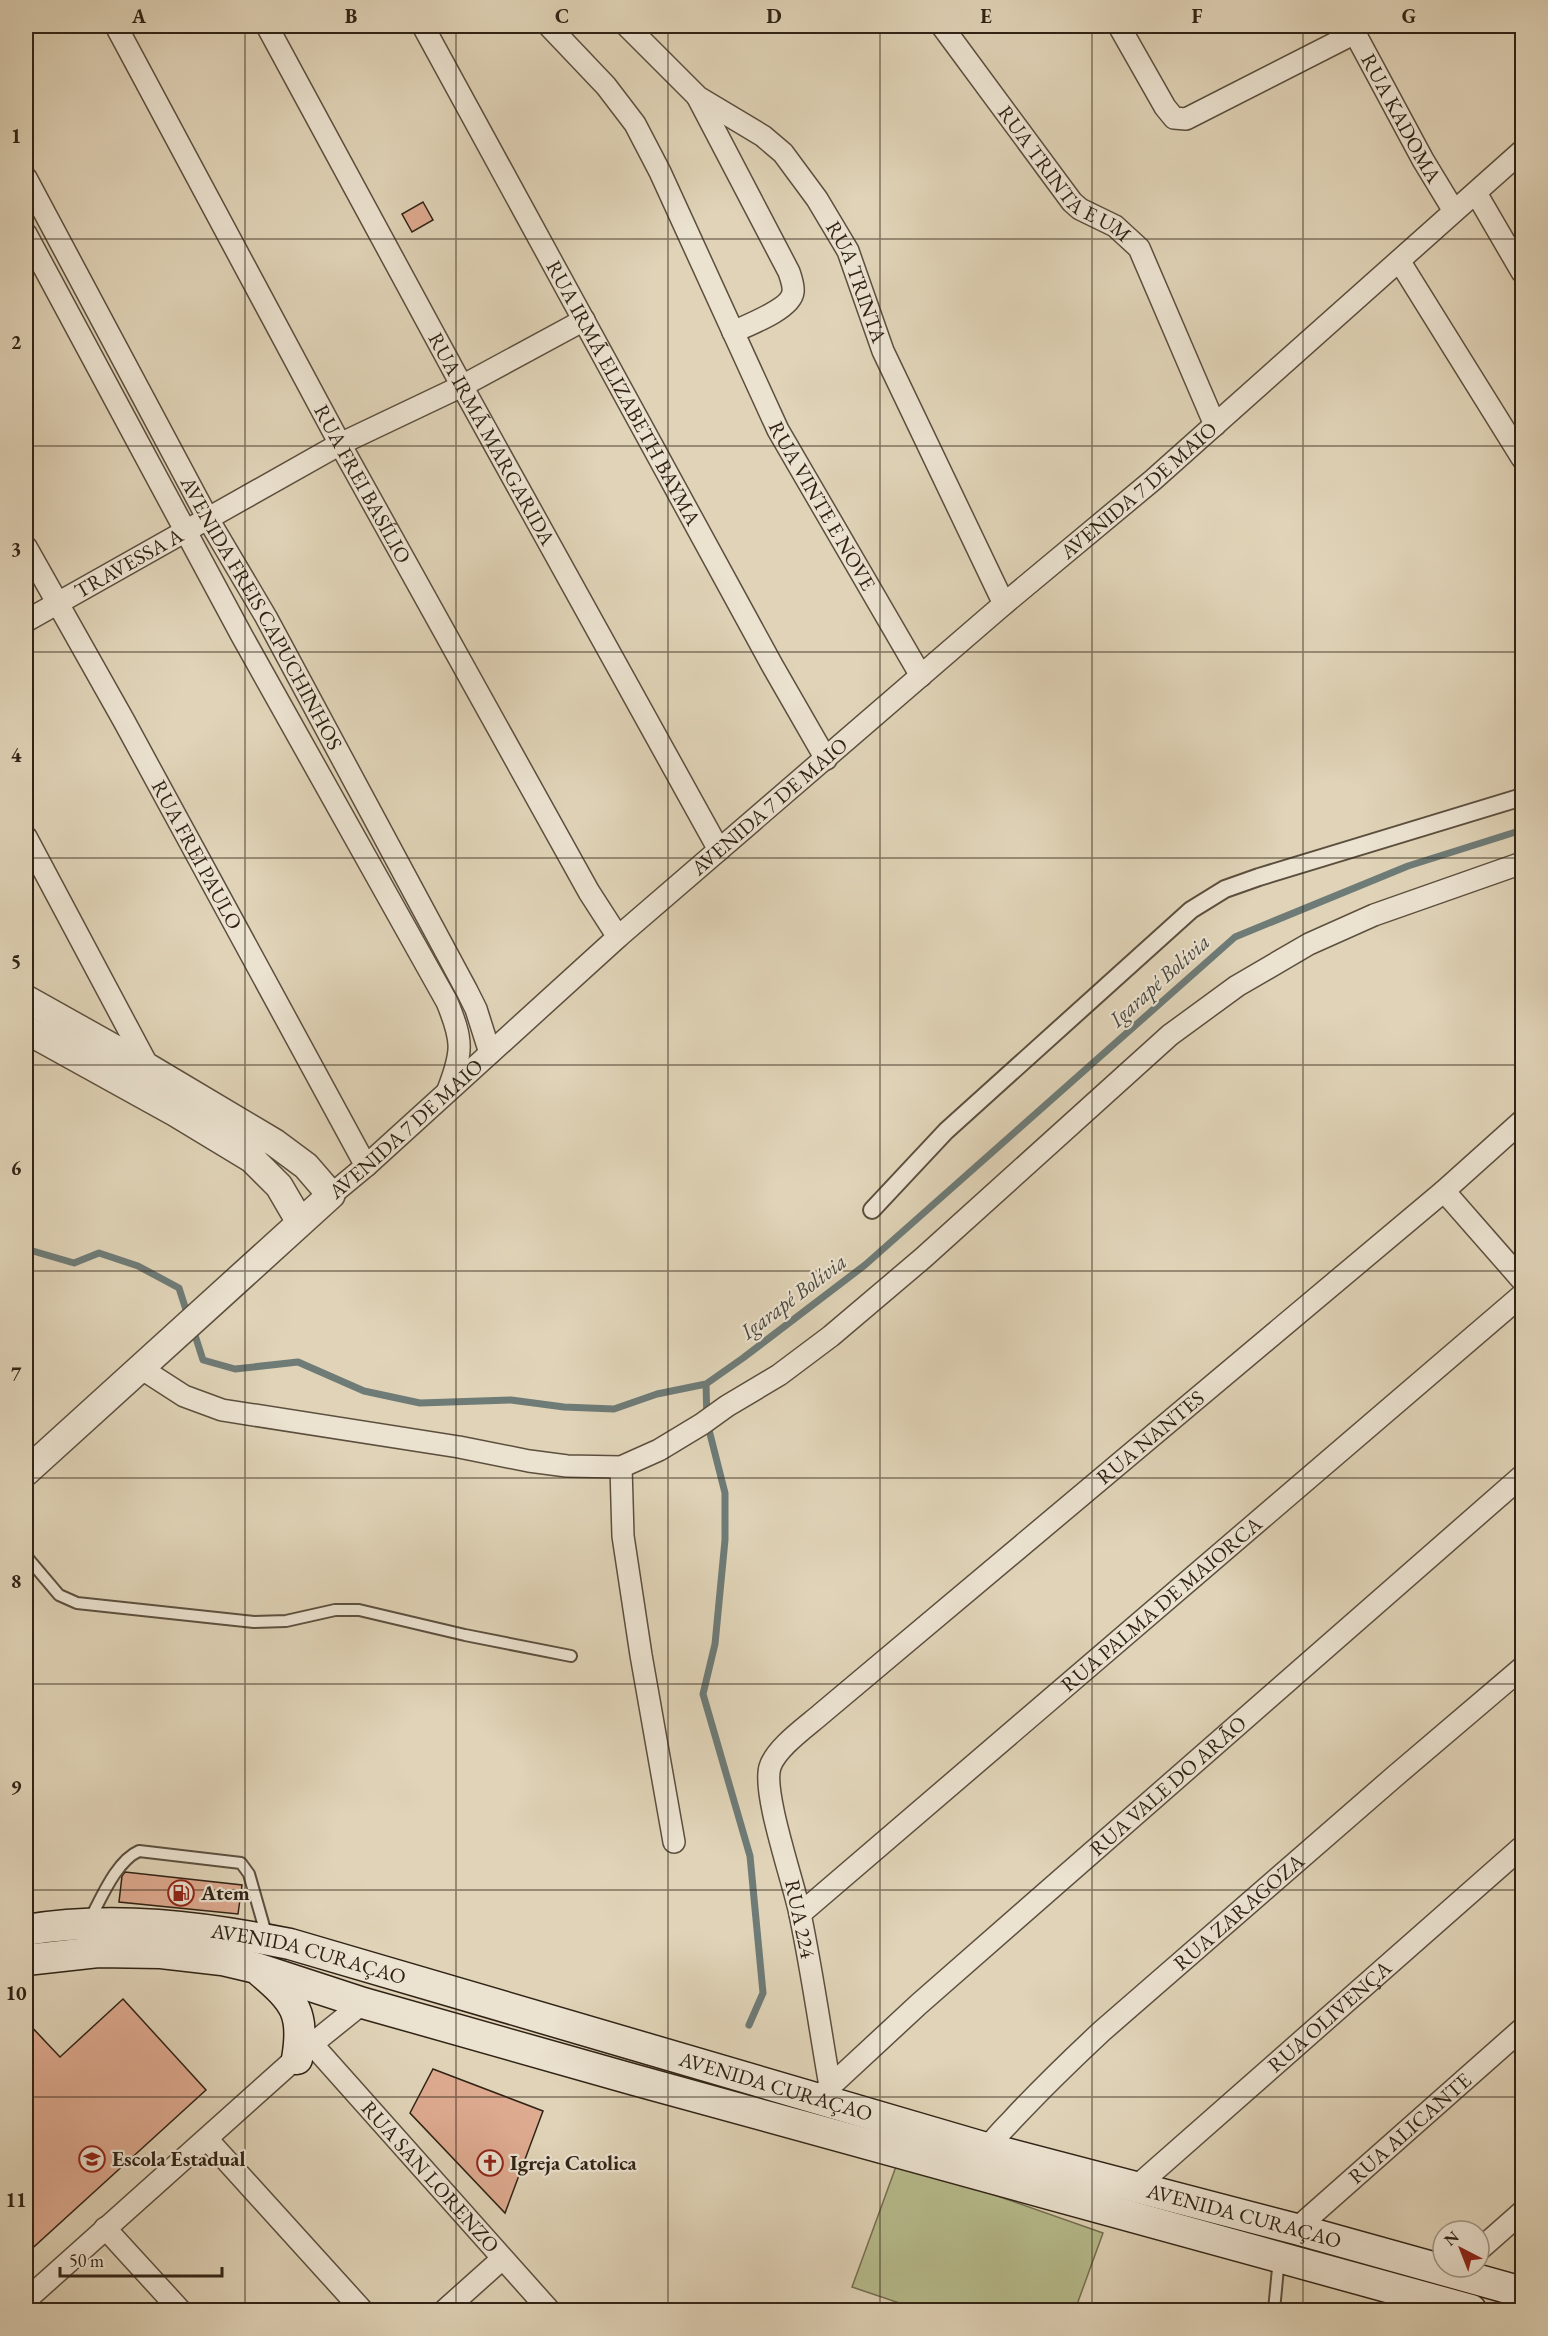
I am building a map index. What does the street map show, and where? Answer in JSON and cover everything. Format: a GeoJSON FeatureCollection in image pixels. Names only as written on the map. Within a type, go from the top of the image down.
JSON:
{"type":"FeatureCollection","features":[{"type":"Feature","properties":{"kind":"main road","name":"AVENIDA CURAÇAO"},"geometry":{"type":"LineString","coordinates":[[26,1930],[88,1924],[164,1925],[230,1932],[268,1940],[363,1964],[602,2036],[824,2093],[979,2161],[1136,2187],[1431,2264]]}},
{"type":"Feature","properties":{"kind":"main road","name":"AVENIDA CURAÇAO"},"geometry":{"type":"LineString","coordinates":[[26,1960],[98,1952],[162,1953],[222,1960],[256,1968],[363,2003],[585,2065],[979,2161],[1279,2258],[1438,2306],[1471,2310]]}},
{"type":"Feature","properties":{"kind":"main road"},"geometry":{"type":"LineString","coordinates":[[256,1968],[276,1985],[297,2012],[304,2051]]}},
{"type":"Feature","properties":{"kind":"main road"},"geometry":{"type":"LineString","coordinates":[[585,2065],[602,2036]]}},
{"type":"Feature","properties":{"kind":"main road","name":"AVENIDA CURAÇAO"},"geometry":{"type":"LineString","coordinates":[[1482,2279],[1522,2292]]}},
{"type":"Feature","properties":{"kind":"street","name":"RUA FREI BASÍLIO"},"geometry":{"type":"LineString","coordinates":[[116,26],[340,444],[584,882],[618,937]]}},
{"type":"Feature","properties":{"kind":"street","name":"RUA IRMÃ MARGARIDA"},"geometry":{"type":"LineString","coordinates":[[267,26],[462,386],[719,850]]}},
{"type":"Feature","properties":{"kind":"street","name":"RUA IRMÃ ELIZABETH BAYMA"},"geometry":{"type":"LineString","coordinates":[[423,26],[772,665],[826,759]]}},
{"type":"Feature","properties":{"kind":"street","name":"RUA VINTE E NOVE"},"geometry":{"type":"LineString","coordinates":[[549,26],[606,86],[635,124],[660,172],[778,430],[921,676]]}},
{"type":"Feature","properties":{"kind":"street","name":"RUA TRINTA"},"geometry":{"type":"LineString","coordinates":[[627,26],[698,97],[763,136],[783,153],[817,199],[848,251],[873,326],[896,382],[1004,604]]}},
{"type":"Feature","properties":{"kind":"street","name":"RUA TRINTA E UM"},"geometry":{"type":"LineString","coordinates":[[942,26],[1072,202],[1080,209],[1115,226],[1139,248],[1215,425]]}},
{"type":"Feature","properties":{"kind":"street"},"geometry":{"type":"LineString","coordinates":[[1119,26],[1165,107],[1174,118],[1186,119],[1353,29]]}},
{"type":"Feature","properties":{"kind":"street","name":"RUA KADOMA"},"geometry":{"type":"LineString","coordinates":[[1353,29],[1423,160],[1454,211]]}},
{"type":"Feature","properties":{"kind":"street"},"geometry":{"type":"LineString","coordinates":[[698,97],[764,221],[789,272],[794,292],[777,311],[733,332]]}},
{"type":"Feature","properties":{"kind":"street","name":"AVENIDA 7 DE MAIO"},"geometry":{"type":"LineString","coordinates":[[26,1472],[162,1346],[300,1222],[366,1167],[618,937],[1004,604],[1096,530],[1400,262],[1522,151]]}},
{"type":"Feature","properties":{"kind":"street","name":"AVENIDA FREIS CAPUCHINHOS"},"geometry":{"type":"LineString","coordinates":[[26,178],[208,519],[266,617],[472,1000],[490,1053]]}},
{"type":"Feature","properties":{"kind":"street"},"geometry":{"type":"LineString","coordinates":[[1476,193],[1522,272]]}},
{"type":"Feature","properties":{"kind":"street","name":"AVENIDA FREIS CAPUCHINHOS"},"geometry":{"type":"LineString","coordinates":[[26,234],[248,646],[447,1002],[456,1025],[460,1045],[457,1065],[446,1094]]}},
{"type":"Feature","properties":{"kind":"street"},"geometry":{"type":"LineString","coordinates":[[1400,262],[1522,458]]}},
{"type":"Feature","properties":{"kind":"street","name":"TRAVESSA A"},"geometry":{"type":"LineString","coordinates":[[26,621],[340,444],[462,386],[584,320]]}},
{"type":"Feature","properties":{"kind":"street","name":"RUA FREI PAULO"},"geometry":{"type":"LineString","coordinates":[[26,547],[56,604],[124,721],[366,1167]]}},
{"type":"Feature","properties":{"kind":"street"},"geometry":{"type":"LineString","coordinates":[[872,1210],[946,1131],[1191,910],[1225,889],[1260,877],[1522,797]]}},
{"type":"Feature","properties":{"kind":"street"},"geometry":{"type":"LineString","coordinates":[[26,837],[149,1068]]}},
{"type":"Feature","properties":{"kind":"street"},"geometry":{"type":"LineString","coordinates":[[139,1367],[183,1396],[222,1410],[459,1447],[529,1461],[567,1466],[621,1467],[659,1450],[702,1424],[779,1375],[831,1336],[923,1258],[1170,1035],[1237,986],[1310,944],[1374,915],[1522,863]]}},
{"type":"Feature","properties":{"kind":"street"},"geometry":{"type":"LineString","coordinates":[[26,999],[149,1068],[275,1143],[306,1166],[331,1195]]}},
{"type":"Feature","properties":{"kind":"street"},"geometry":{"type":"LineString","coordinates":[[26,1030],[176,1113],[252,1159],[279,1186],[300,1222]]}},
{"type":"Feature","properties":{"kind":"street","name":"RUA NANTES"},"geometry":{"type":"LineString","coordinates":[[777,1755],[935,1617],[1444,1191],[1522,1121]]}},
{"type":"Feature","properties":{"kind":"street"},"geometry":{"type":"LineString","coordinates":[[1444,1191],[1522,1280]]}},
{"type":"Feature","properties":{"kind":"street","name":"RUA PALMA DE MAIORCA"},"geometry":{"type":"LineString","coordinates":[[800,1914],[1522,1295]]}},
{"type":"Feature","properties":{"kind":"street"},"geometry":{"type":"LineString","coordinates":[[621,1467],[623,1536],[641,1655],[674,1842]]}},
{"type":"Feature","properties":{"kind":"street","name":"RUA VALE DO ARÃO"},"geometry":{"type":"LineString","coordinates":[[824,2093],[919,2004],[1522,1476]]}},
{"type":"Feature","properties":{"kind":"street","name":"RUA ZARAGOZA"},"geometry":{"type":"LineString","coordinates":[[979,2161],[1060,2070],[1102,2031],[1522,1668]]}},
{"type":"Feature","properties":{"kind":"street","name":"RUA 224"},"geometry":{"type":"LineString","coordinates":[[777,1755],[770,1767],[769,1787],[800,1914],[824,2093]]}},
{"type":"Feature","properties":{"kind":"street","name":"RUA OLIVENÇA"},"geometry":{"type":"LineString","coordinates":[[1136,2187],[1522,1847]]}},
{"type":"Feature","properties":{"kind":"street"},"geometry":{"type":"LineString","coordinates":[[26,2300],[304,2051],[363,2003]]}},
{"type":"Feature","properties":{"kind":"street","name":"RUA ALICANTE"},"geometry":{"type":"LineString","coordinates":[[1296,2229],[1522,2029]]}},
{"type":"Feature","properties":{"kind":"street","name":"RUA SAN LORENZO"},"geometry":{"type":"LineString","coordinates":[[304,2051],[549,2310]]}},
{"type":"Feature","properties":{"kind":"street"},"geometry":{"type":"LineString","coordinates":[[207,2139],[362,2310]]}},
{"type":"Feature","properties":{"kind":"street"},"geometry":{"type":"LineString","coordinates":[[1491,2239],[1522,2212]]}},
{"type":"Feature","properties":{"kind":"street"},"geometry":{"type":"LineString","coordinates":[[105,2228],[180,2310]]}},
{"type":"Feature","properties":{"kind":"street"},"geometry":{"type":"LineString","coordinates":[[445,2310],[502,2259]]}},
{"type":"Feature","properties":{"kind":"lane"},"geometry":{"type":"LineString","coordinates":[[26,1557],[59,1595],[77,1603],[254,1622],[286,1621],[335,1610],[359,1610],[465,1635],[571,1656]]}},
{"type":"Feature","properties":{"kind":"lane"},"geometry":{"type":"LineString","coordinates":[[88,1924],[122,1863],[130,1855],[139,1851],[241,1863],[249,1874],[268,1940]]}},
{"type":"Feature","properties":{"kind":"lane"},"geometry":{"type":"LineString","coordinates":[[1274,2310],[1279,2258]]}},
{"type":"Feature","properties":{"kind":"green space"},"geometry":{"type":"Polygon","coordinates":[[[898,2161],[1103,2233],[1075,2310],[920,2310],[852,2287],[898,2161]]]}},
{"type":"Feature","properties":{"kind":"building"},"geometry":{"type":"Polygon","coordinates":[[[423,202],[433,220],[412,232],[402,214],[423,202]]]}},
{"type":"Feature","properties":{"kind":"building","name":"Atem"},"geometry":{"type":"Polygon","coordinates":[[[125,1872],[242,1885],[238,1914],[119,1902],[122,1876],[125,1872]]]}},
{"type":"Feature","properties":{"kind":"building"},"geometry":{"type":"Polygon","coordinates":[[[123,1999],[206,2090],[26,2254],[26,2209],[33,2202],[26,2194],[26,2021],[60,2057],[123,1999]]]}},
{"type":"Feature","properties":{"kind":"building","name":"Igreja Catolica"},"geometry":{"type":"Polygon","coordinates":[[[433,2069],[543,2111],[505,2213],[410,2113],[433,2069]]]}},
{"type":"Feature","properties":{"kind":"waterway","name":"Igarapé Bolívia"},"geometry":{"type":"LineString","coordinates":[[193,1329],[203,1360],[235,1369],[298,1362],[364,1391],[420,1403],[511,1400],[564,1407],[614,1409],[657,1394],[706,1384],[865,1265],[1235,937],[1408,866],[1522,830]]}},
{"type":"Feature","properties":{"kind":"waterway","name":"Igarapé Bolívia"},"geometry":{"type":"LineString","coordinates":[[26,1249],[74,1263],[99,1253],[138,1266],[179,1288],[188,1316]]}},
{"type":"Feature","properties":{"kind":"waterway"},"geometry":{"type":"LineString","coordinates":[[706,1384],[707,1422],[725,1493],[725,1540],[715,1644],[703,1694],[750,1856],[763,1993],[749,2025]]}},
{"type":"Feature","properties":{"kind":"place","name":"Atem"},"geometry":{"type":"Point","coordinates":[181,1893]}},
{"type":"Feature","properties":{"kind":"place","name":"Escola Estadual"},"geometry":{"type":"Point","coordinates":[92,2159]}},
{"type":"Feature","properties":{"kind":"place","name":"Igreja Catolica"},"geometry":{"type":"Point","coordinates":[490,2163]}}]}
